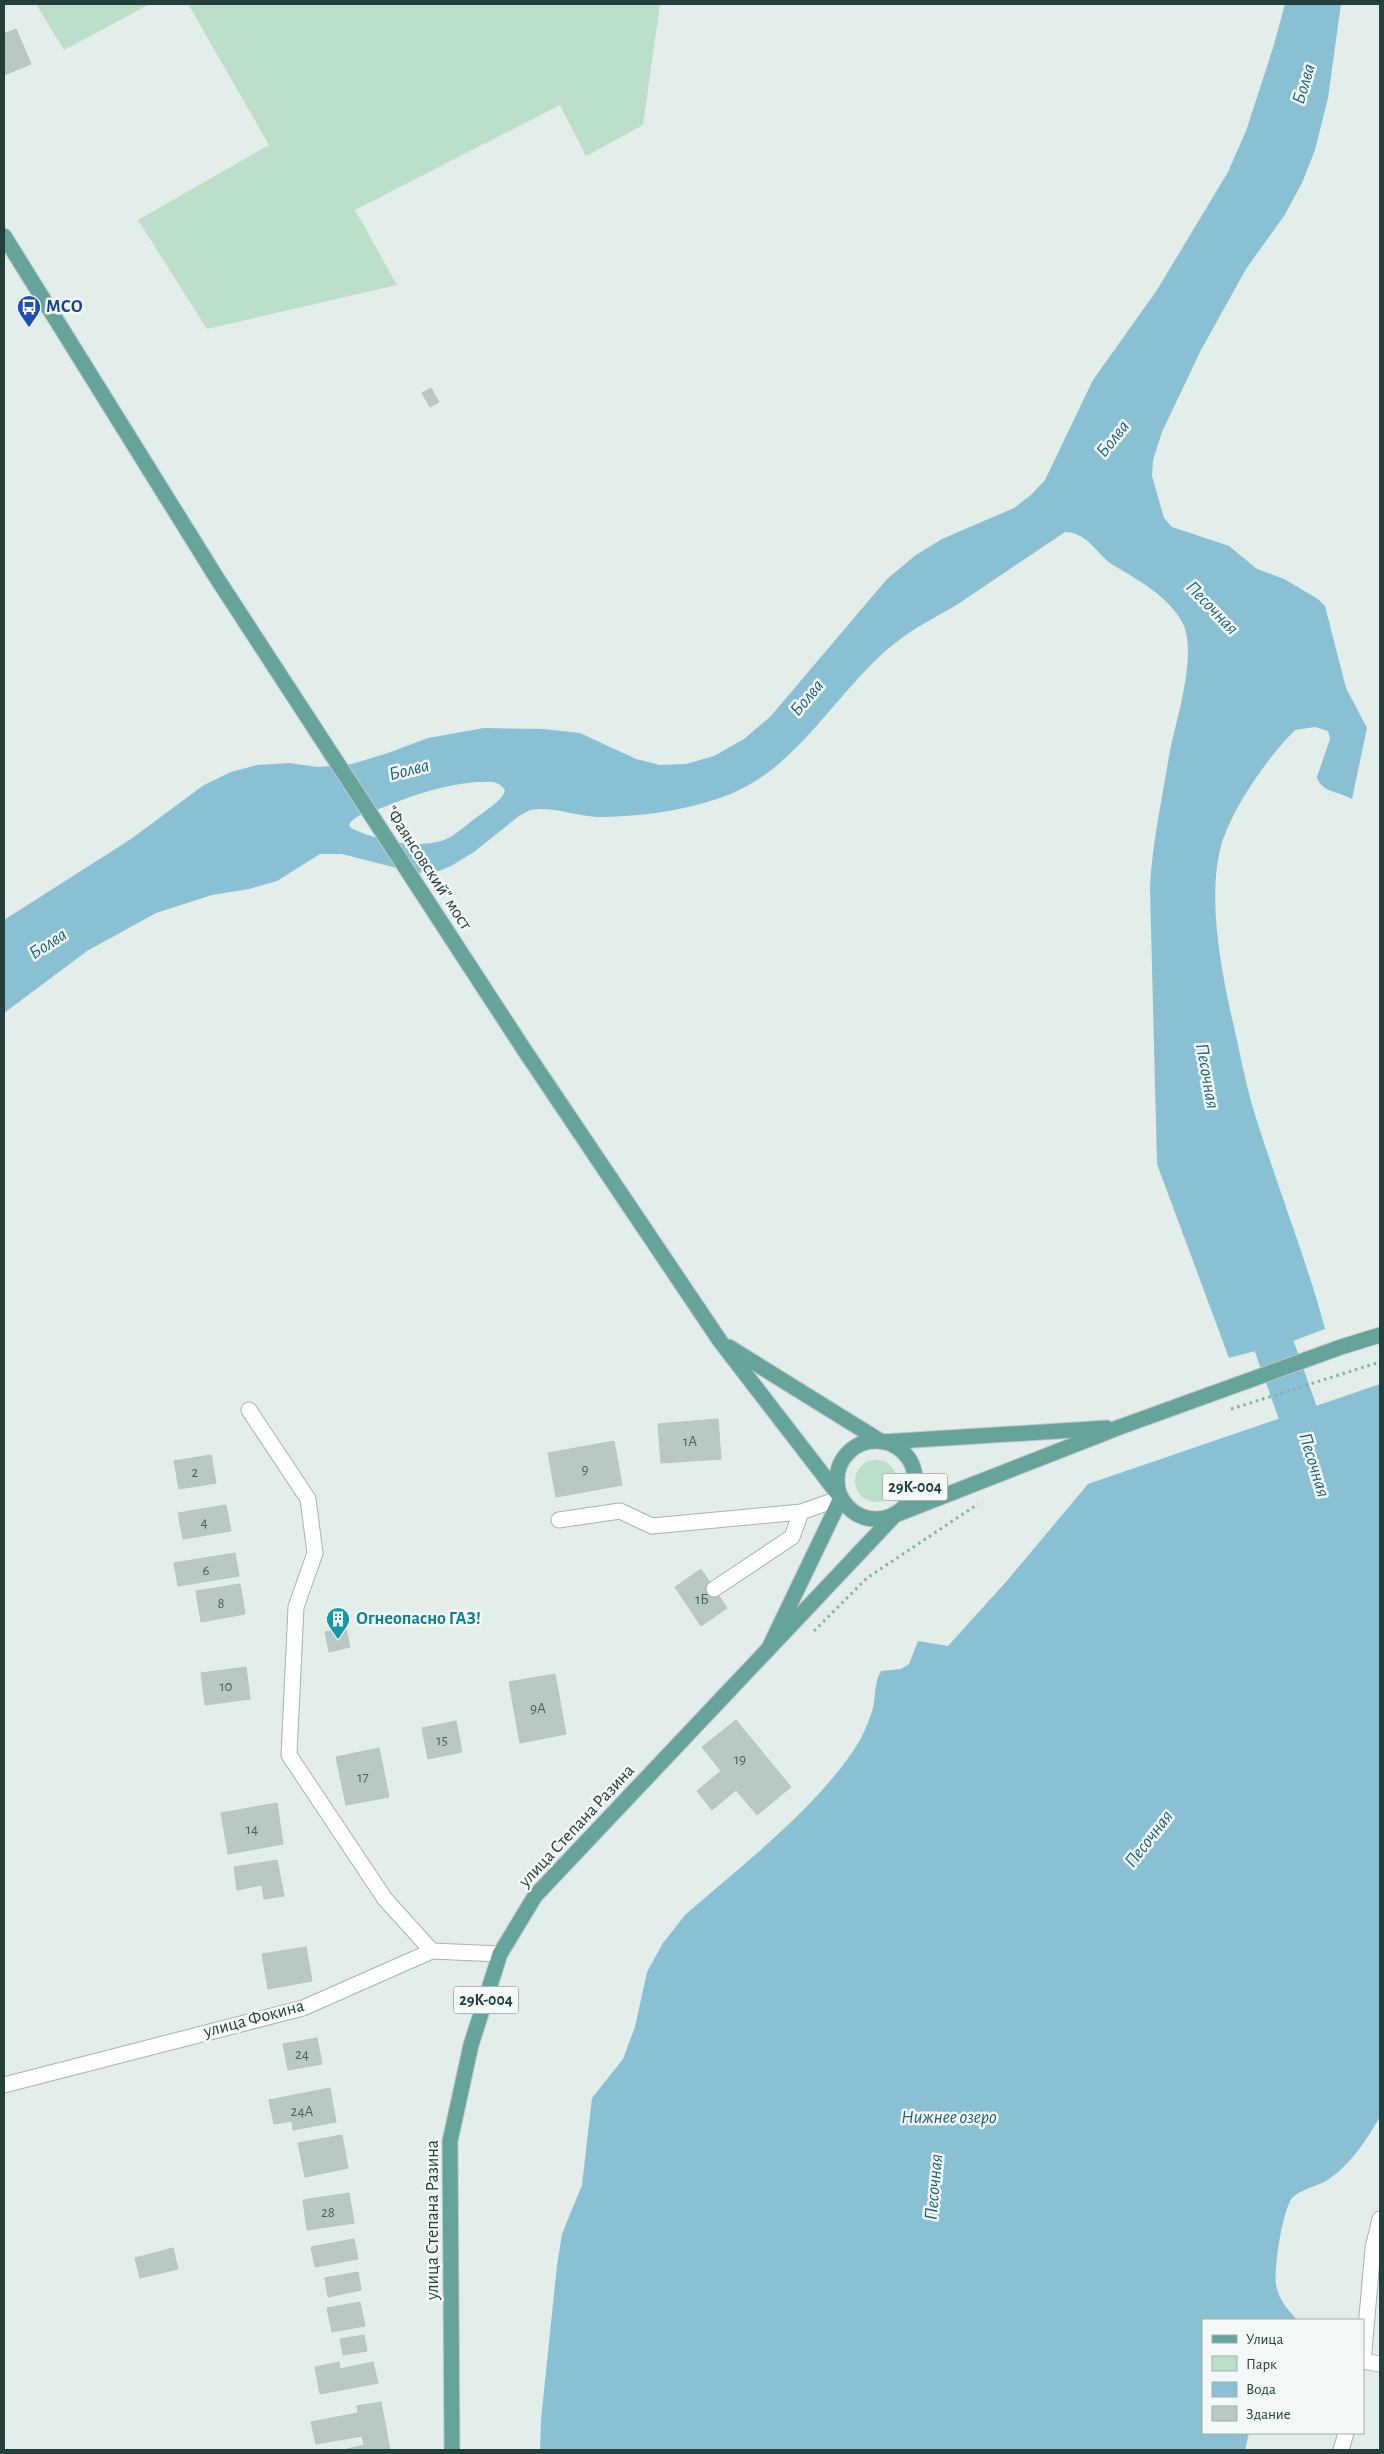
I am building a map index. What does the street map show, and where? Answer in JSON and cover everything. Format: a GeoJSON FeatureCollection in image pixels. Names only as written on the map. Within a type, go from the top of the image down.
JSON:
{"type":"FeatureCollection","features":[{"type":"Feature","properties":{"kind":"main road","name":"\"Фаянсовский\" мост"},"geometry":{"type":"LineString","coordinates":[[4,236],[218,580],[525,1051],[720,1341],[841,1498]]}},
{"type":"Feature","properties":{"kind":"main road"},"geometry":{"type":"LineString","coordinates":[[895,1515],[1120,1427],[1341,1347],[1380,1335]]}},
{"type":"Feature","properties":{"kind":"main road"},"geometry":{"type":"LineString","coordinates":[[720,1341],[882,1442]]}},
{"type":"Feature","properties":{"kind":"main road"},"geometry":{"type":"LineString","coordinates":[[841,1498],[837,1486],[841,1462],[858,1445],[870,1442],[1120,1427]]}},
{"type":"Feature","properties":{"kind":"main road","name":"29К-004"},"geometry":{"type":"LineString","coordinates":[[768,1650],[841,1498],[848,1508],[871,1520],[884,1519],[895,1515],[905,1507],[912,1497],[915,1486],[915,1473],[911,1462],[904,1452],[894,1445],[882,1442]]}},
{"type":"Feature","properties":{"kind":"main road","name":"улица Степана Разина"},"geometry":{"type":"LineString","coordinates":[[452,2450],[450,2141],[471,2045],[500,1954],[535,1896],[895,1515]]}},
{"type":"Feature","properties":{"kind":"street"},"geometry":{"type":"LineString","coordinates":[[249,1410],[308,1499],[315,1553],[296,1607],[289,1755],[385,1899],[432,1952]]}},
{"type":"Feature","properties":{"kind":"street"},"geometry":{"type":"LineString","coordinates":[[559,1520],[620,1511],[652,1526],[801,1512],[841,1498]]}},
{"type":"Feature","properties":{"kind":"street"},"geometry":{"type":"LineString","coordinates":[[714,1589],[792,1537],[801,1512]]}},
{"type":"Feature","properties":{"kind":"street","name":"улица Фокина"},"geometry":{"type":"LineString","coordinates":[[4,2085],[303,2008],[432,1952],[500,1954]]}},
{"type":"Feature","properties":{"kind":"street"},"geometry":{"type":"LineString","coordinates":[[1364,2351],[1373,2248],[1380,2219]]}},
{"type":"Feature","properties":{"kind":"street"},"geometry":{"type":"LineString","coordinates":[[1364,2362],[1380,2364]]}},
{"type":"Feature","properties":{"kind":"street"},"geometry":{"type":"LineString","coordinates":[[1341,2450],[1346,2434]]}},
{"type":"Feature","properties":{"kind":"path"},"geometry":{"type":"LineString","coordinates":[[808,1638],[867,1578],[982,1502]]}},
{"type":"Feature","properties":{"kind":"green space"},"geometry":{"type":"Polygon","coordinates":[[[36,4],[150,4],[64,50],[36,4]]]}},
{"type":"Feature","properties":{"kind":"green space"},"geometry":{"type":"Polygon","coordinates":[[[188,4],[660,4],[643,125],[586,156],[560,105],[355,210],[397,285],[207,329],[138,220],[269,145],[188,4]]]}},
{"type":"Feature","properties":{"kind":"green space"},"geometry":{"type":"Polygon","coordinates":[[[876,1460],[891,1466],[897,1481],[891,1496],[876,1502],[861,1496],[855,1481],[861,1466],[876,1460]]]}},
{"type":"Feature","properties":{"kind":"water","name":"Болва"},"geometry":{"type":"Polygon","coordinates":[[[1285,4],[1341,4],[1328,98],[1315,150],[1302,183],[1284,216],[1246,269],[1201,350],[1162,432],[1153,460],[1152,476],[1164,518],[1172,527],[1229,546],[1257,569],[1284,579],[1318,599],[1325,606],[1346,688],[1367,728],[1352,799],[1326,789],[1317,777],[1330,739],[1328,731],[1315,727],[1295,730],[1284,741],[1251,786],[1232,819],[1220,850],[1215,890],[1220,956],[1246,1083],[1325,1329],[1293,1341],[1229,1358],[1157,1164],[1150,888],[1153,855],[1169,756],[1187,669],[1187,635],[1176,613],[1161,596],[1113,565],[1086,540],[1073,533],[1065,532],[961,602],[903,637],[858,679],[796,748],[773,768],[748,785],[720,798],[675,810],[628,816],[597,817],[547,809],[530,810],[519,816],[474,852],[451,866],[436,872],[416,873],[342,854],[320,854],[277,881],[249,889],[212,895],[156,913],[87,951],[4,1013],[4,920],[131,839],[204,785],[231,772],[257,765],[289,763],[318,767],[352,764],[428,738],[484,728],[543,729],[580,733],[636,759],[660,765],[686,764],[714,756],[744,739],[770,717],[887,579],[916,555],[942,539],[1014,508],[1032,494],[1045,480],[1093,380],[1157,290],[1228,172],[1246,131],[1285,4]],[[480,782],[438,788],[362,814],[349,825],[351,828],[361,832],[395,842],[419,844],[441,841],[451,837],[495,804],[503,795],[505,790],[499,784],[480,782]]]}},
{"type":"Feature","properties":{"kind":"water","name":"Нижнее озеро"},"geometry":{"type":"Polygon","coordinates":[[[1380,1384],[1380,2117],[1364,2143],[1345,2166],[1329,2179],[1295,2195],[1288,2205],[1276,2266],[1276,2284],[1281,2299],[1296,2319],[1202,2319],[1202,2434],[1249,2434],[1245,2450],[540,2450],[541,2420],[557,2265],[562,2234],[582,2185],[592,2098],[623,2059],[635,2027],[647,1972],[663,1943],[685,1915],[780,1833],[824,1788],[844,1764],[860,1740],[867,1724],[873,1708],[876,1685],[881,1671],[901,1669],[909,1664],[918,1641],[948,1646],[1005,1583],[1088,1484],[1380,1384]]]}},
{"type":"Feature","properties":{"kind":"building"},"geometry":{"type":"Polygon","coordinates":[[[16,29],[31,64],[4,75],[4,34],[16,29]]]}},
{"type":"Feature","properties":{"kind":"building"},"geometry":{"type":"Polygon","coordinates":[[[431,388],[439,402],[430,407],[422,393],[431,388]]]}},
{"type":"Feature","properties":{"kind":"building"},"geometry":{"type":"Polygon","coordinates":[[[718,1419],[721,1459],[661,1463],[658,1424],[718,1419]]]}},
{"type":"Feature","properties":{"kind":"building"},"geometry":{"type":"Polygon","coordinates":[[[614,1441],[622,1485],[556,1497],[548,1453],[614,1441]]]}},
{"type":"Feature","properties":{"kind":"building"},"geometry":{"type":"Polygon","coordinates":[[[211,1455],[216,1483],[179,1489],[174,1461],[211,1455]]]}},
{"type":"Feature","properties":{"kind":"building"},"geometry":{"type":"Polygon","coordinates":[[[226,1505],[231,1531],[183,1539],[178,1513],[226,1505]]]}},
{"type":"Feature","properties":{"kind":"building"},"geometry":{"type":"Polygon","coordinates":[[[235,1553],[239,1576],[178,1586],[174,1563],[235,1553]]]}},
{"type":"Feature","properties":{"kind":"building"},"geometry":{"type":"Polygon","coordinates":[[[701,1569],[727,1608],[701,1626],[675,1587],[701,1569]]]}},
{"type":"Feature","properties":{"kind":"building"},"geometry":{"type":"Polygon","coordinates":[[[240,1584],[245,1614],[201,1622],[196,1591],[240,1584]]]}},
{"type":"Feature","properties":{"kind":"building","name":"Огнеопасно ГАЗ!"},"geometry":{"type":"Polygon","coordinates":[[[346,1628],[350,1647],[329,1652],[325,1632],[346,1628]]]}},
{"type":"Feature","properties":{"kind":"building"},"geometry":{"type":"Polygon","coordinates":[[[246,1667],[250,1699],[205,1705],[201,1673],[246,1667]]]}},
{"type":"Feature","properties":{"kind":"building"},"geometry":{"type":"Polygon","coordinates":[[[555,1674],[566,1734],[520,1743],[509,1682],[555,1674]]]}},
{"type":"Feature","properties":{"kind":"building"},"geometry":{"type":"Polygon","coordinates":[[[736,1720],[791,1787],[757,1815],[736,1790],[712,1810],[697,1791],[721,1771],[702,1747],[736,1720]]]}},
{"type":"Feature","properties":{"kind":"building"},"geometry":{"type":"Polygon","coordinates":[[[456,1721],[462,1752],[428,1759],[422,1728],[456,1721]]]}},
{"type":"Feature","properties":{"kind":"building"},"geometry":{"type":"Polygon","coordinates":[[[379,1748],[389,1797],[346,1805],[336,1757],[379,1748]]]}},
{"type":"Feature","properties":{"kind":"building"},"geometry":{"type":"Polygon","coordinates":[[[277,1803],[283,1844],[228,1854],[221,1813],[277,1803]]]}},
{"type":"Feature","properties":{"kind":"building"},"geometry":{"type":"Polygon","coordinates":[[[277,1860],[284,1896],[264,1899],[262,1885],[237,1890],[234,1867],[277,1860]]]}},
{"type":"Feature","properties":{"kind":"building"},"geometry":{"type":"Polygon","coordinates":[[[306,1947],[312,1981],[268,1989],[262,1954],[306,1947]]]}},
{"type":"Feature","properties":{"kind":"building"},"geometry":{"type":"Polygon","coordinates":[[[317,2038],[322,2064],[288,2070],[283,2044],[317,2038]]]}},
{"type":"Feature","properties":{"kind":"building"},"geometry":{"type":"Polygon","coordinates":[[[330,2088],[336,2122],[293,2130],[292,2121],[274,2124],[269,2100],[330,2088]]]}},
{"type":"Feature","properties":{"kind":"building"},"geometry":{"type":"Polygon","coordinates":[[[342,2135],[348,2168],[305,2177],[298,2143],[342,2135]]]}},
{"type":"Feature","properties":{"kind":"building"},"geometry":{"type":"Polygon","coordinates":[[[349,2193],[354,2223],[307,2230],[303,2200],[349,2193]]]}},
{"type":"Feature","properties":{"kind":"building"},"geometry":{"type":"Polygon","coordinates":[[[354,2239],[358,2259],[315,2267],[311,2247],[354,2239]]]}},
{"type":"Feature","properties":{"kind":"building"},"geometry":{"type":"Polygon","coordinates":[[[173,2248],[178,2269],[140,2278],[135,2258],[173,2248]]]}},
{"type":"Feature","properties":{"kind":"building"},"geometry":{"type":"Polygon","coordinates":[[[358,2272],[361,2290],[328,2297],[325,2278],[358,2272]]]}},
{"type":"Feature","properties":{"kind":"building"},"geometry":{"type":"Polygon","coordinates":[[[360,2302],[365,2326],[332,2332],[327,2308],[360,2302]]]}},
{"type":"Feature","properties":{"kind":"building"},"geometry":{"type":"Polygon","coordinates":[[[364,2335],[367,2351],[343,2355],[340,2339],[364,2335]]]}},
{"type":"Feature","properties":{"kind":"building"},"geometry":{"type":"Polygon","coordinates":[[[339,2362],[340,2369],[373,2362],[378,2383],[320,2394],[315,2367],[339,2362]]]}},
{"type":"Feature","properties":{"kind":"building"},"geometry":{"type":"Polygon","coordinates":[[[381,2402],[390,2450],[347,2450],[364,2445],[362,2436],[316,2444],[311,2422],[358,2413],[357,2406],[381,2402]]]}},
{"type":"Feature","properties":{"kind":"waterway","name":"Песочная"},"geometry":{"type":"LineString","coordinates":[[1256,1295],[1316,1464]]}},
{"type":"Feature","properties":{"kind":"place","name":"МСО"},"geometry":{"type":"Point","coordinates":[29,328]}},
{"type":"Feature","properties":{"kind":"place","name":"Огнеопасно ГАЗ!"},"geometry":{"type":"Point","coordinates":[338,1640]}}]}
